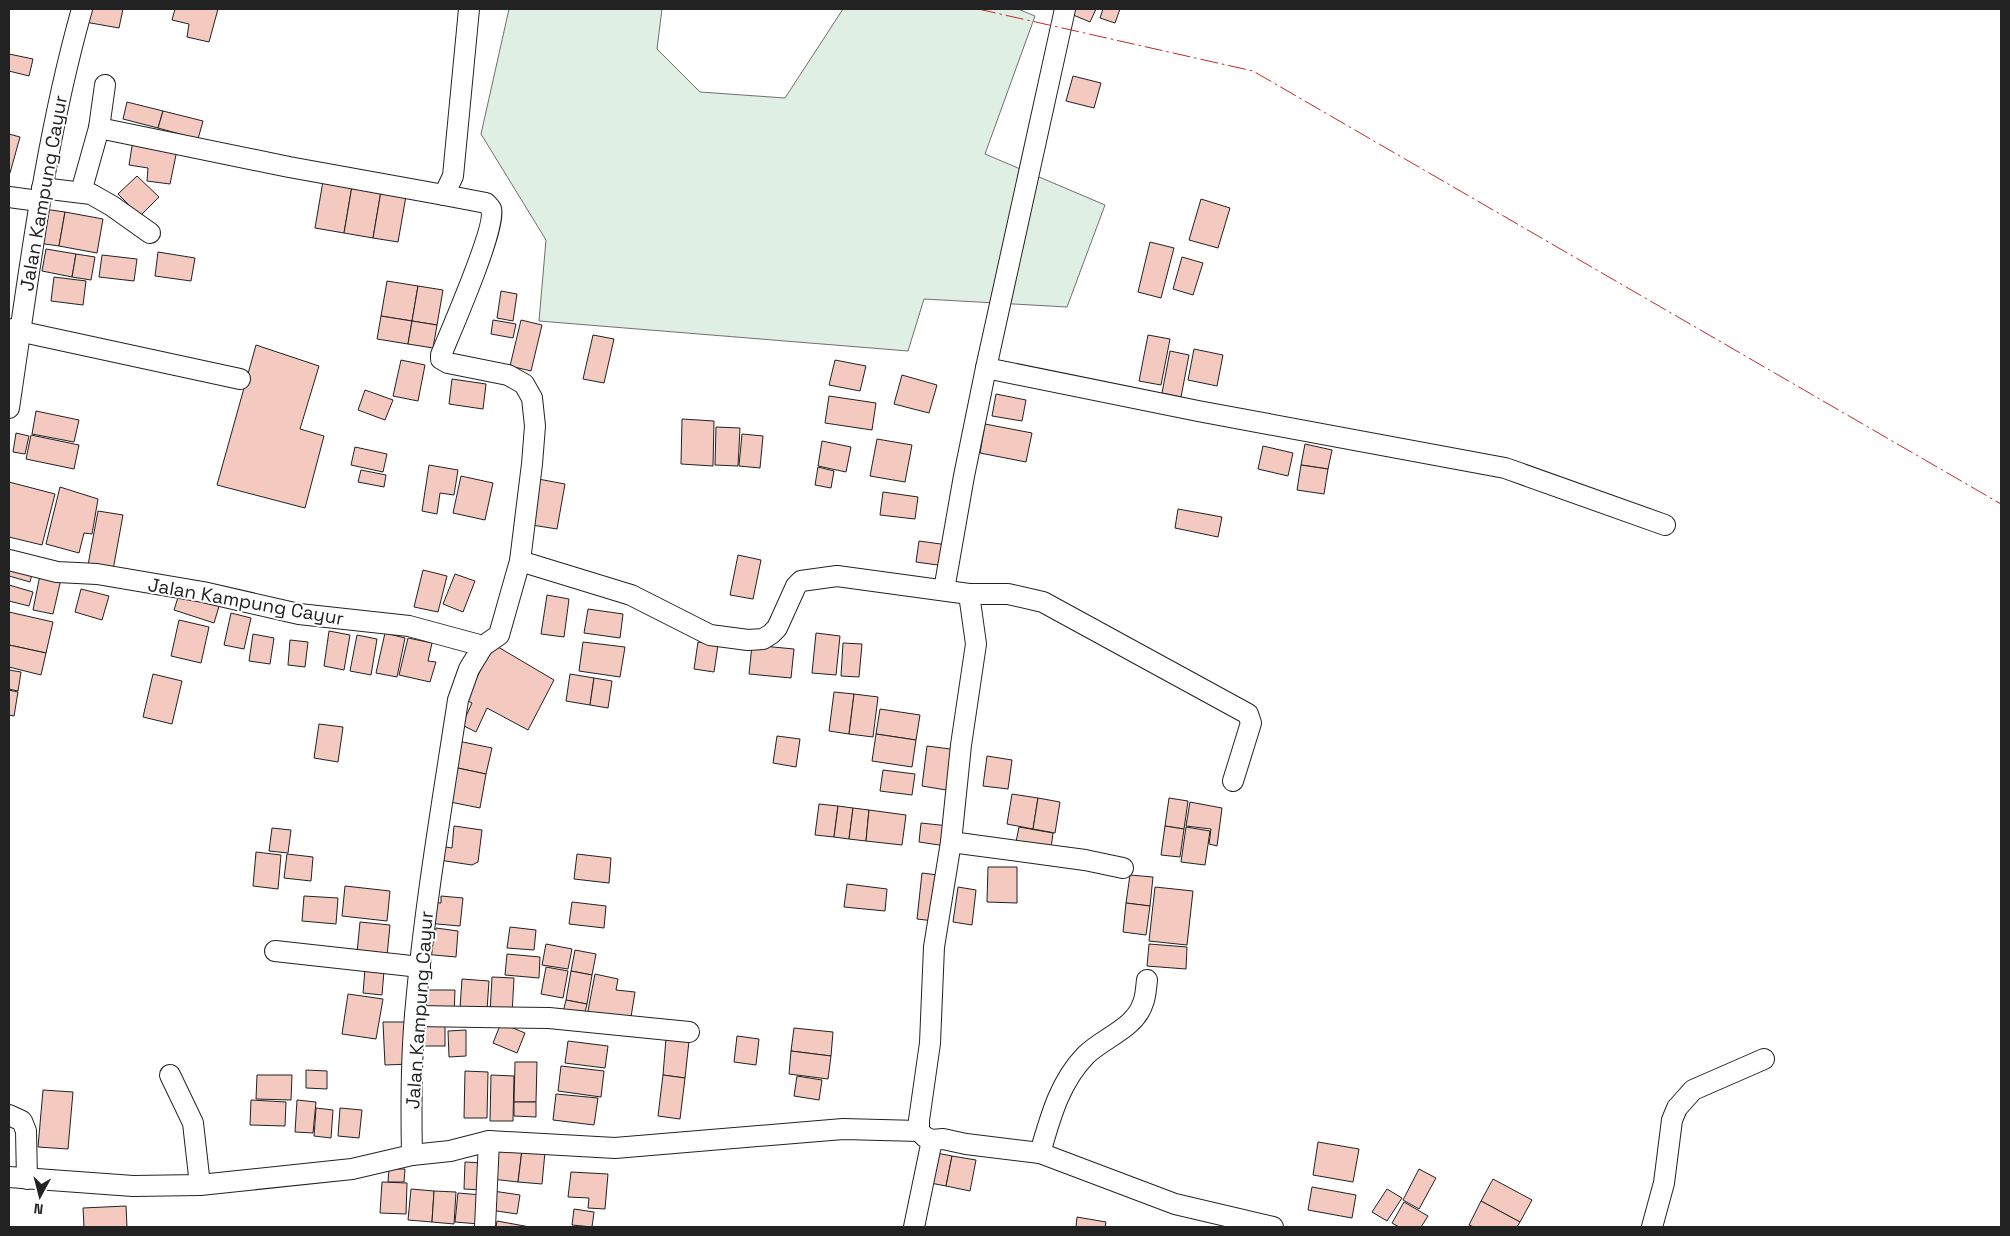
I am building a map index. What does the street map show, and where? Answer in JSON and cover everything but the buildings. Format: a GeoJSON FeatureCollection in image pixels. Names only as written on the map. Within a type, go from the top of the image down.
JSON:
{"type":"FeatureCollection","features":[{"type":"Feature","properties":{"kind":"street","name":"Jalan Kampung Cayur"},"geometry":{"type":"LineString","coordinates":[[9,408],[14,330],[65,68],[82,9]]}},
{"type":"Feature","properties":{"kind":"street"},"geometry":{"type":"LineString","coordinates":[[99,128],[289,167],[444,195],[453,176],[469,9]]}},
{"type":"Feature","properties":{"kind":"street"},"geometry":{"type":"LineString","coordinates":[[944,590],[964,476],[986,368],[1065,9]]}},
{"type":"Feature","properties":{"kind":"street"},"geometry":{"type":"LineString","coordinates":[[81,192],[99,128],[105,85]]}},
{"type":"Feature","properties":{"kind":"street"},"geometry":{"type":"LineString","coordinates":[[9,197],[81,192],[91,194],[112,206],[150,234]]}},
{"type":"Feature","properties":{"kind":"street","name":"Jalan Kampung Cayur"},"geometry":{"type":"LineString","coordinates":[[412,1155],[411,1107],[415,1016],[427,902],[458,700],[469,669],[483,646],[499,635],[520,561],[535,426],[532,398],[524,384],[508,375],[448,363],[441,359],[475,271],[491,220],[491,209],[486,203],[444,195]]}},
{"type":"Feature","properties":{"kind":"street"},"geometry":{"type":"LineString","coordinates":[[14,330],[240,379]]}},
{"type":"Feature","properties":{"kind":"street"},"geometry":{"type":"LineString","coordinates":[[986,368],[1217,415],[1505,468],[1665,525]]}},
{"type":"Feature","properties":{"kind":"street","name":"Jalan Kampung Cayur"},"geometry":{"type":"LineString","coordinates":[[9,560],[57,572],[97,574],[203,592],[299,614],[409,626],[483,646]]}},
{"type":"Feature","properties":{"kind":"street"},"geometry":{"type":"LineString","coordinates":[[520,561],[631,595],[710,635],[748,640],[763,639],[778,628],[792,591],[801,581],[836,576],[969,594],[1008,594],[1043,602],[1248,714],[1251,723],[1233,781]]}},
{"type":"Feature","properties":{"kind":"street"},"geometry":{"type":"LineString","coordinates":[[914,1227],[925,1135],[934,947],[951,842],[960,746],[976,644],[969,594]]}},
{"type":"Feature","properties":{"kind":"street"},"geometry":{"type":"LineString","coordinates":[[951,842],[1084,860],[1124,868]]}},
{"type":"Feature","properties":{"kind":"street"},"geometry":{"type":"LineString","coordinates":[[275,951],[420,967]]}},
{"type":"Feature","properties":{"kind":"street"},"geometry":{"type":"LineString","coordinates":[[1040,1153],[1053,1110],[1068,1078],[1085,1056],[1104,1040],[1126,1027],[1136,1016],[1143,1004],[1147,980]]}},
{"type":"Feature","properties":{"kind":"street"},"geometry":{"type":"LineString","coordinates":[[415,1016],[549,1018],[689,1032]]}},
{"type":"Feature","properties":{"kind":"street"},"geometry":{"type":"LineString","coordinates":[[1652,1227],[1664,1183],[1672,1120],[1677,1108],[1693,1090],[1764,1060]]}},
{"type":"Feature","properties":{"kind":"street"},"geometry":{"type":"LineString","coordinates":[[170,1075],[193,1123],[200,1185]]}},
{"type":"Feature","properties":{"kind":"street"},"geometry":{"type":"LineString","coordinates":[[9,1115],[22,1121],[26,1131],[18,1178],[133,1186],[200,1185],[352,1169],[412,1155],[450,1150],[489,1141],[615,1148],[843,1129],[925,1135],[966,1144],[1040,1153],[1175,1204],[1272,1227]]}},
{"type":"Feature","properties":{"kind":"street"},"geometry":{"type":"LineString","coordinates":[[485,1227],[489,1141]]}},
{"type":"Feature","properties":{"kind":"green space"},"geometry":{"type":"Polygon","coordinates":[[[509,9],[662,9],[657,49],[700,92],[785,98],[843,9],[1018,9],[1035,16],[985,154],[1105,205],[1067,307],[924,299],[908,351],[539,321],[546,240],[481,134],[509,9]]]}},
{"type":"Feature","properties":{"kind":"power"},"geometry":{"type":"LineString","coordinates":[[978,9],[1253,71],[2001,504]]}}]}
